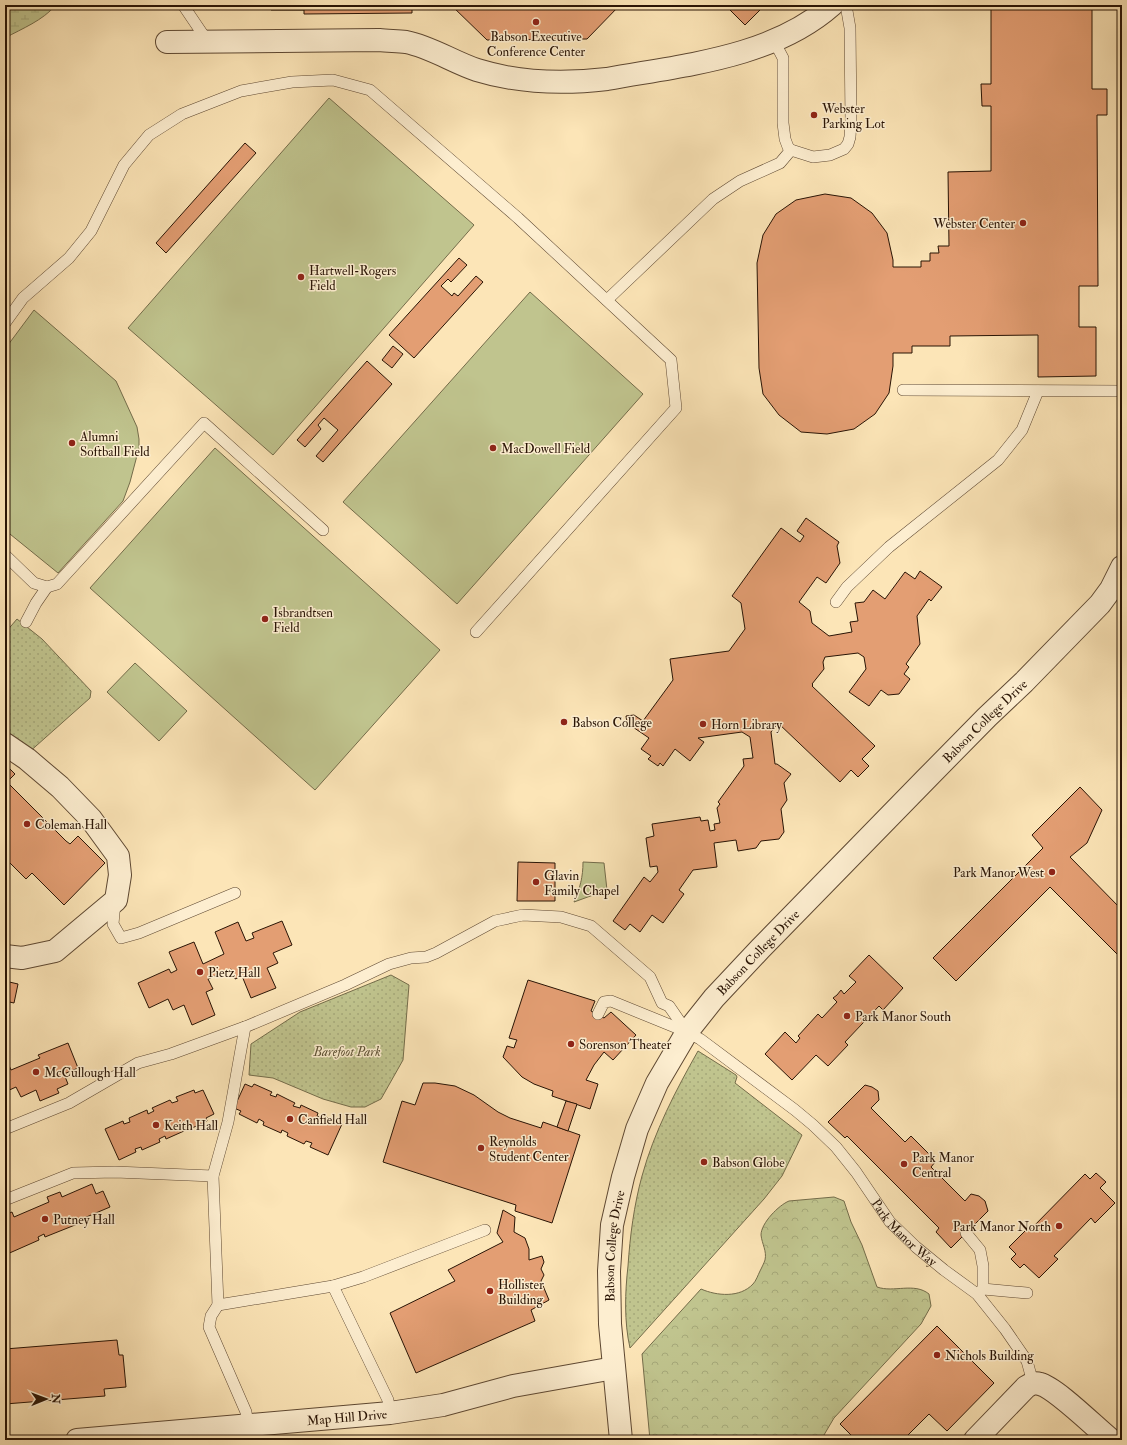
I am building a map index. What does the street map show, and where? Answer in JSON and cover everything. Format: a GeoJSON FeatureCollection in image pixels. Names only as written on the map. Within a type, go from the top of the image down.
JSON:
{"type":"FeatureCollection","features":[{"type":"Feature","properties":{"kind":"street"},"geometry":{"type":"LineString","coordinates":[[167,42],[379,40],[407,42],[478,70],[518,79],[563,82],[608,79],[733,55],[774,41],[805,24],[832,5]]}},
{"type":"Feature","properties":{"kind":"street","name":"Babson College Drive"},"geometry":{"type":"LineString","coordinates":[[621,1440],[610,1324],[609,1271],[612,1225],[623,1177],[637,1129],[657,1083],[687,1032],[714,998],[970,734],[1024,682],[1100,604],[1121,573]]}},
{"type":"Feature","properties":{"kind":"street"},"geometry":{"type":"LineString","coordinates":[[5,744],[27,759],[60,787],[91,819],[118,856],[120,875],[116,900],[55,951],[22,958],[5,956]]}},
{"type":"Feature","properties":{"kind":"street","name":"Map Hill Drive"},"geometry":{"type":"LineString","coordinates":[[77,1440],[390,1413],[443,1405],[513,1386],[614,1368]]}},
{"type":"Feature","properties":{"kind":"street"},"geometry":{"type":"LineString","coordinates":[[975,1440],[1026,1386],[1033,1382],[1042,1384],[1057,1394],[1110,1440]]}},
{"type":"Feature","properties":{"kind":"lane"},"geometry":{"type":"LineString","coordinates":[[182,5],[208,42]]}},
{"type":"Feature","properties":{"kind":"lane"},"geometry":{"type":"LineString","coordinates":[[774,41],[782,58],[785,139],[791,150],[814,157],[830,155],[844,150],[850,137],[851,121],[850,28],[846,5]]}},
{"type":"Feature","properties":{"kind":"lane"},"geometry":{"type":"LineString","coordinates":[[5,323],[23,298],[69,258],[91,231],[124,164],[149,135],[182,114],[241,91],[292,82],[333,80],[370,90],[518,218],[672,360],[676,408],[476,632]]}},
{"type":"Feature","properties":{"kind":"lane"},"geometry":{"type":"LineString","coordinates":[[607,300],[713,199],[740,181],[780,163],[791,150]]}},
{"type":"Feature","properties":{"kind":"lane"},"geometry":{"type":"LineString","coordinates":[[903,390],[1122,391]]}},
{"type":"Feature","properties":{"kind":"lane"},"geometry":{"type":"LineString","coordinates":[[836,602],[846,587],[889,547],[998,460],[1022,430],[1038,391]]}},
{"type":"Feature","properties":{"kind":"lane"},"geometry":{"type":"LineString","coordinates":[[5,555],[34,583],[47,587],[57,584],[204,423],[323,530]]}},
{"type":"Feature","properties":{"kind":"lane"},"geometry":{"type":"LineString","coordinates":[[26,622],[36,603],[47,587]]}},
{"type":"Feature","properties":{"kind":"lane"},"geometry":{"type":"LineString","coordinates":[[116,900],[113,924],[121,938],[139,933],[235,893]]}},
{"type":"Feature","properties":{"kind":"lane"},"geometry":{"type":"LineString","coordinates":[[5,1129],[69,1103],[138,1063],[171,1054],[245,1027],[345,985],[389,964],[411,958],[426,957],[436,953],[495,921],[523,915],[561,917],[591,926],[650,977],[662,1003],[669,1006],[687,1032]]}},
{"type":"Feature","properties":{"kind":"lane","name":"Park Manor Way"},"geometry":{"type":"LineString","coordinates":[[598,1014],[604,1002],[611,1001],[687,1032],[700,1039],[795,1110],[841,1154],[856,1172],[890,1222],[916,1247],[944,1270],[980,1291],[1027,1361],[1033,1382]]}},
{"type":"Feature","properties":{"kind":"lane"},"geometry":{"type":"LineString","coordinates":[[245,1027],[228,1122],[213,1176],[218,1305],[211,1316],[209,1327],[246,1412],[248,1426]]}},
{"type":"Feature","properties":{"kind":"lane"},"geometry":{"type":"LineString","coordinates":[[5,1200],[73,1173],[115,1172],[213,1176]]}},
{"type":"Feature","properties":{"kind":"lane"},"geometry":{"type":"LineString","coordinates":[[218,1305],[333,1286],[363,1277],[485,1230]]}},
{"type":"Feature","properties":{"kind":"lane"},"geometry":{"type":"LineString","coordinates":[[966,1233],[980,1250],[983,1266],[980,1291],[1028,1293]]}},
{"type":"Feature","properties":{"kind":"lane"},"geometry":{"type":"LineString","coordinates":[[333,1286],[388,1400],[390,1413]]}},
{"type":"Feature","properties":{"kind":"green space"},"geometry":{"type":"Polygon","coordinates":[[[5,5],[56,5],[45,16],[5,38],[5,5]]]}},
{"type":"Feature","properties":{"kind":"green space","name":"Hartwell-Rogers Field"},"geometry":{"type":"Polygon","coordinates":[[[329,98],[474,225],[273,455],[128,328],[329,98]]]}},
{"type":"Feature","properties":{"kind":"green space","name":"MacDowell Field"},"geometry":{"type":"Polygon","coordinates":[[[530,292],[643,394],[457,604],[343,502],[530,292]]]}},
{"type":"Feature","properties":{"kind":"green space","name":"Alumni Softball Field"},"geometry":{"type":"Polygon","coordinates":[[[34,310],[116,381],[137,427],[139,439],[139,448],[130,482],[123,501],[58,573],[5,530],[5,349],[34,310]]]}},
{"type":"Feature","properties":{"kind":"green space","name":"Isbrandtsen Field"},"geometry":{"type":"Polygon","coordinates":[[[215,448],[440,650],[315,790],[90,588],[215,448]]]}},
{"type":"Feature","properties":{"kind":"green space"},"geometry":{"type":"Polygon","coordinates":[[[17,619],[42,639],[91,691],[90,698],[27,754],[5,738],[5,633],[17,619]]]}},
{"type":"Feature","properties":{"kind":"green space"},"geometry":{"type":"Polygon","coordinates":[[[135,663],[187,711],[159,741],[107,692],[135,663]]]}},
{"type":"Feature","properties":{"kind":"green space"},"geometry":{"type":"Polygon","coordinates":[[[583,862],[604,863],[607,890],[574,902],[581,882],[583,862]]]}},
{"type":"Feature","properties":{"kind":"green space","name":"Barefoot Park"},"geometry":{"type":"Polygon","coordinates":[[[391,975],[409,985],[403,1060],[381,1099],[365,1107],[351,1107],[323,1099],[273,1078],[249,1075],[251,1044],[300,1012],[391,975]]]}},
{"type":"Feature","properties":{"kind":"green space"},"geometry":{"type":"Polygon","coordinates":[[[698,1051],[736,1075],[737,1077],[735,1083],[802,1135],[782,1176],[764,1199],[630,1348],[626,1317],[626,1286],[631,1232],[639,1187],[659,1127],[698,1051]]]}},
{"type":"Feature","properties":{"kind":"green space"},"geometry":{"type":"Polygon","coordinates":[[[834,1197],[844,1201],[877,1287],[884,1289],[910,1288],[923,1290],[929,1294],[931,1306],[921,1324],[834,1418],[821,1440],[650,1440],[642,1354],[701,1289],[714,1293],[735,1294],[748,1289],[753,1284],[765,1260],[765,1251],[761,1235],[762,1230],[767,1220],[780,1206],[789,1201],[834,1197]]]}},
{"type":"Feature","properties":{"kind":"building"},"geometry":{"type":"Polygon","coordinates":[[[271,5],[430,5],[430,9],[412,9],[412,13],[304,14],[304,10],[271,10],[271,5]]]}},
{"type":"Feature","properties":{"kind":"building","name":"Babson Executive Conference Center"},"geometry":{"type":"Polygon","coordinates":[[[451,5],[620,5],[587,39],[487,40],[451,5]]]}},
{"type":"Feature","properties":{"kind":"building"},"geometry":{"type":"Polygon","coordinates":[[[725,5],[765,5],[745,25],[725,5]]]}},
{"type":"Feature","properties":{"kind":"building","name":"Webster Center"},"geometry":{"type":"Polygon","coordinates":[[[991,5],[1092,5],[1092,89],[1107,89],[1107,115],[1097,115],[1098,286],[1079,286],[1079,327],[1096,327],[1096,376],[1038,377],[1038,335],[950,336],[950,346],[912,346],[912,353],[893,353],[893,366],[889,393],[875,414],[854,429],[827,434],[801,432],[779,415],[763,394],[759,368],[757,263],[763,235],[776,214],[796,200],[825,194],[851,198],[872,213],[887,233],[893,260],[893,267],[921,267],[921,261],[930,261],[930,253],[939,253],[938,246],[949,246],[948,172],[991,171],[991,106],[982,106],[981,84],[991,84],[991,5]]]}},
{"type":"Feature","properties":{"kind":"building"},"geometry":{"type":"Polygon","coordinates":[[[245,143],[256,153],[166,253],[156,243],[245,143]]]}},
{"type":"Feature","properties":{"kind":"building"},"geometry":{"type":"Polygon","coordinates":[[[459,258],[467,265],[451,282],[448,279],[441,286],[452,296],[454,293],[458,296],[476,276],[483,282],[414,358],[389,335],[459,258]]]}},
{"type":"Feature","properties":{"kind":"building"},"geometry":{"type":"Polygon","coordinates":[[[393,346],[403,354],[392,368],[382,360],[393,346]]]}},
{"type":"Feature","properties":{"kind":"building"},"geometry":{"type":"Polygon","coordinates":[[[367,361],[392,384],[323,462],[316,456],[338,430],[324,418],[318,425],[321,429],[305,447],[297,440],[367,361]]]}},
{"type":"Feature","properties":{"kind":"building","name":"Horn Library"},"geometry":{"type":"Polygon","coordinates":[[[806,518],[839,542],[837,546],[840,563],[826,583],[817,577],[799,602],[810,611],[812,623],[829,636],[852,632],[850,622],[858,621],[855,603],[864,602],[873,590],[885,599],[905,572],[915,579],[920,571],[942,587],[931,601],[929,599],[917,616],[920,644],[906,664],[909,667],[904,674],[910,679],[899,694],[888,695],[881,690],[869,706],[849,692],[866,669],[864,657],[858,653],[825,657],[823,662],[824,669],[812,686],[875,746],[862,759],[869,766],[858,777],[851,770],[840,782],[778,723],[771,732],[775,764],[791,774],[784,783],[787,800],[781,809],[784,832],[779,839],[761,841],[756,848],[738,851],[736,840],[714,843],[717,867],[693,870],[679,890],[684,894],[663,923],[652,915],[640,932],[630,924],[625,930],[613,921],[644,877],[650,882],[658,872],[657,866],[650,867],[646,838],[654,836],[652,824],[700,817],[701,821],[708,820],[710,831],[715,830],[714,824],[720,823],[717,808],[720,804],[718,802],[744,766],[743,759],[753,758],[750,737],[742,732],[698,738],[704,742],[690,761],[675,749],[663,766],[660,763],[658,766],[648,759],[651,756],[641,749],[649,738],[627,723],[626,716],[634,715],[643,721],[673,680],[670,659],[729,651],[745,629],[741,603],[732,596],[781,528],[800,542],[804,536],[797,531],[806,518]]]}},
{"type":"Feature","properties":{"kind":"building","name":"Coleman Hall"},"geometry":{"type":"Polygon","coordinates":[[[5,764],[15,774],[7,782],[66,841],[70,844],[78,836],[105,863],[64,905],[32,873],[26,879],[5,858],[5,764]]]}},
{"type":"Feature","properties":{"kind":"building","name":"Park Manor West"},"geometry":{"type":"Polygon","coordinates":[[[1080,787],[1102,810],[1087,843],[1070,857],[1122,910],[1122,959],[1050,887],[956,981],[933,958],[1043,848],[1032,835],[1080,787]]]}},
{"type":"Feature","properties":{"kind":"building","name":"Glavin Family Chapel"},"geometry":{"type":"Polygon","coordinates":[[[518,862],[555,863],[555,901],[517,901],[518,862]]]}},
{"type":"Feature","properties":{"kind":"building","name":"Pietz Hall"},"geometry":{"type":"Polygon","coordinates":[[[282,921],[292,945],[273,953],[278,963],[267,968],[276,988],[251,998],[242,976],[235,979],[231,969],[208,979],[213,989],[206,992],[215,1015],[192,1025],[184,1005],[173,1010],[168,999],[149,1008],[138,983],[169,969],[171,973],[177,970],[169,952],[194,942],[203,964],[224,954],[215,932],[238,922],[246,941],[254,938],[252,933],[282,921]]]}},
{"type":"Feature","properties":{"kind":"building","name":"Park Manor South"},"geometry":{"type":"Polygon","coordinates":[[[869,955],[903,988],[883,1010],[879,1006],[845,1042],[848,1045],[828,1066],[816,1055],[792,1080],[765,1054],[785,1032],[796,1043],[800,1038],[798,1036],[818,1014],[822,1018],[837,1002],[833,998],[841,990],[844,994],[856,982],[849,976],[869,955]]]}},
{"type":"Feature","properties":{"kind":"building","name":"Sorenson Theater"},"geometry":{"type":"Polygon","coordinates":[[[528,980],[595,1001],[591,1011],[604,1018],[611,1012],[636,1035],[613,1060],[604,1052],[594,1065],[586,1080],[598,1084],[590,1109],[552,1096],[553,1091],[534,1084],[522,1077],[503,1057],[507,1046],[514,1048],[517,1040],[509,1038],[528,980]]]}},
{"type":"Feature","properties":{"kind":"building"},"geometry":{"type":"Polygon","coordinates":[[[5,981],[18,984],[14,1003],[5,1001],[5,981]]]}},
{"type":"Feature","properties":{"kind":"building","name":"McCullough Hall"},"geometry":{"type":"Polygon","coordinates":[[[68,1043],[78,1068],[64,1074],[68,1084],[57,1089],[59,1093],[40,1101],[36,1090],[21,1097],[16,1087],[5,1092],[5,1062],[7,1061],[11,1070],[40,1058],[38,1055],[68,1043]]]}},
{"type":"Feature","properties":{"kind":"building","name":"Reynolds Student Center"},"geometry":{"type":"Polygon","coordinates":[[[423,1083],[455,1086],[474,1095],[498,1112],[510,1118],[541,1128],[543,1122],[580,1135],[552,1223],[515,1211],[516,1205],[383,1162],[402,1101],[415,1105],[423,1083]]]}},
{"type":"Feature","properties":{"kind":"building","name":"Canfield Hall"},"geometry":{"type":"Polygon","coordinates":[[[245,1084],[252,1087],[254,1084],[272,1092],[270,1095],[276,1097],[277,1094],[295,1103],[293,1106],[300,1108],[301,1105],[318,1113],[317,1116],[323,1119],[324,1116],[342,1124],[328,1155],[310,1147],[312,1143],[306,1141],[304,1144],[287,1136],[288,1133],[282,1130],[281,1133],[263,1125],[264,1122],[259,1119],[257,1123],[239,1114],[241,1111],[234,1108],[245,1084]]]}},
{"type":"Feature","properties":{"kind":"building","name":"Park Manor Central"},"geometry":{"type":"Polygon","coordinates":[[[865,1085],[878,1091],[879,1100],[871,1108],[905,1142],[911,1136],[936,1161],[931,1167],[965,1201],[971,1194],[979,1196],[985,1201],[988,1211],[951,1248],[936,1232],[939,1228],[847,1136],[845,1138],[828,1122],[865,1085]]]}},
{"type":"Feature","properties":{"kind":"building","name":"Keith Hall"},"geometry":{"type":"Polygon","coordinates":[[[194,1090],[195,1093],[203,1090],[214,1114],[206,1118],[207,1121],[190,1129],[188,1126],[182,1128],[184,1131],[166,1139],[165,1136],[159,1139],[160,1142],[142,1150],[141,1147],[135,1149],[136,1152],[119,1160],[105,1129],[123,1121],[124,1124],[130,1122],[129,1118],[147,1110],[148,1114],[154,1111],[152,1108],[170,1100],[172,1103],[178,1101],[176,1097],[194,1090]]]}},
{"type":"Feature","properties":{"kind":"building"},"geometry":{"type":"Polygon","coordinates":[[[566,1101],[577,1104],[568,1131],[557,1127],[566,1101]]]}},
{"type":"Feature","properties":{"kind":"building","name":"Park Manor North"},"geometry":{"type":"Polygon","coordinates":[[[1096,1173],[1106,1182],[1100,1188],[1115,1203],[1095,1223],[1091,1218],[1054,1256],[1058,1259],[1039,1278],[1024,1264],[1020,1268],[1011,1259],[1016,1254],[1009,1247],[1028,1228],[1030,1230],[1085,1174],[1090,1179],[1096,1173]]]}},
{"type":"Feature","properties":{"kind":"building","name":"Putney Hall"},"geometry":{"type":"Polygon","coordinates":[[[92,1184],[96,1194],[103,1191],[110,1207],[84,1218],[85,1221],[45,1237],[44,1234],[38,1237],[39,1240],[5,1255],[5,1215],[12,1212],[14,1217],[49,1202],[47,1197],[60,1192],[62,1197],[92,1184]]]}},
{"type":"Feature","properties":{"kind":"building","name":"Hollister Building"},"geometry":{"type":"Polygon","coordinates":[[[503,1210],[515,1217],[514,1232],[525,1238],[529,1249],[529,1260],[542,1256],[544,1262],[541,1269],[544,1275],[541,1281],[549,1300],[531,1310],[535,1321],[416,1373],[390,1313],[455,1281],[448,1270],[503,1242],[497,1233],[503,1210]]]}},
{"type":"Feature","properties":{"kind":"building","name":"Nichols Building"},"geometry":{"type":"Polygon","coordinates":[[[937,1326],[994,1383],[947,1431],[929,1414],[903,1440],[856,1440],[840,1424],[937,1326]]]}},
{"type":"Feature","properties":{"kind":"building"},"geometry":{"type":"Polygon","coordinates":[[[117,1340],[119,1355],[123,1355],[126,1387],[104,1389],[105,1396],[5,1404],[5,1349],[117,1340]]]}},
{"type":"Feature","properties":{"kind":"place","name":"Babson Executive Conference Center"},"geometry":{"type":"Point","coordinates":[536,22]}},
{"type":"Feature","properties":{"kind":"place","name":"Webster Parking Lot"},"geometry":{"type":"Point","coordinates":[814,115]}},
{"type":"Feature","properties":{"kind":"place","name":"Webster Center"},"geometry":{"type":"Point","coordinates":[1023,223]}},
{"type":"Feature","properties":{"kind":"place","name":"Hartwell-Rogers Field"},"geometry":{"type":"Point","coordinates":[301,277]}},
{"type":"Feature","properties":{"kind":"place","name":"Alumni Softball Field"},"geometry":{"type":"Point","coordinates":[72,443]}},
{"type":"Feature","properties":{"kind":"place","name":"MacDowell Field"},"geometry":{"type":"Point","coordinates":[493,448]}},
{"type":"Feature","properties":{"kind":"place","name":"Isbrandtsen Field"},"geometry":{"type":"Point","coordinates":[265,619]}},
{"type":"Feature","properties":{"kind":"place","name":"Babson College"},"geometry":{"type":"Point","coordinates":[564,722]}},
{"type":"Feature","properties":{"kind":"place","name":"Horn Library"},"geometry":{"type":"Point","coordinates":[703,724]}},
{"type":"Feature","properties":{"kind":"place","name":"Coleman Hall"},"geometry":{"type":"Point","coordinates":[27,824]}},
{"type":"Feature","properties":{"kind":"place","name":"Park Manor West"},"geometry":{"type":"Point","coordinates":[1052,872]}},
{"type":"Feature","properties":{"kind":"place","name":"Glavin Family Chapel"},"geometry":{"type":"Point","coordinates":[536,882]}},
{"type":"Feature","properties":{"kind":"place","name":"Pietz Hall"},"geometry":{"type":"Point","coordinates":[200,972]}},
{"type":"Feature","properties":{"kind":"place","name":"Park Manor South"},"geometry":{"type":"Point","coordinates":[847,1016]}},
{"type":"Feature","properties":{"kind":"place","name":"Sorenson Theater"},"geometry":{"type":"Point","coordinates":[571,1044]}},
{"type":"Feature","properties":{"kind":"place","name":"McCullough Hall"},"geometry":{"type":"Point","coordinates":[36,1072]}},
{"type":"Feature","properties":{"kind":"place","name":"Canfield Hall"},"geometry":{"type":"Point","coordinates":[290,1119]}},
{"type":"Feature","properties":{"kind":"place","name":"Keith Hall"},"geometry":{"type":"Point","coordinates":[156,1125]}},
{"type":"Feature","properties":{"kind":"place","name":"Reynolds Student Center"},"geometry":{"type":"Point","coordinates":[481,1148]}},
{"type":"Feature","properties":{"kind":"place","name":"Babson Globe"},"geometry":{"type":"Point","coordinates":[704,1162]}},
{"type":"Feature","properties":{"kind":"place","name":"Park Manor Central"},"geometry":{"type":"Point","coordinates":[904,1164]}},
{"type":"Feature","properties":{"kind":"place","name":"Putney Hall"},"geometry":{"type":"Point","coordinates":[45,1219]}},
{"type":"Feature","properties":{"kind":"place","name":"Park Manor North"},"geometry":{"type":"Point","coordinates":[1059,1226]}},
{"type":"Feature","properties":{"kind":"place","name":"Hollister Building"},"geometry":{"type":"Point","coordinates":[490,1291]}},
{"type":"Feature","properties":{"kind":"place","name":"Nichols Building"},"geometry":{"type":"Point","coordinates":[937,1355]}}]}
